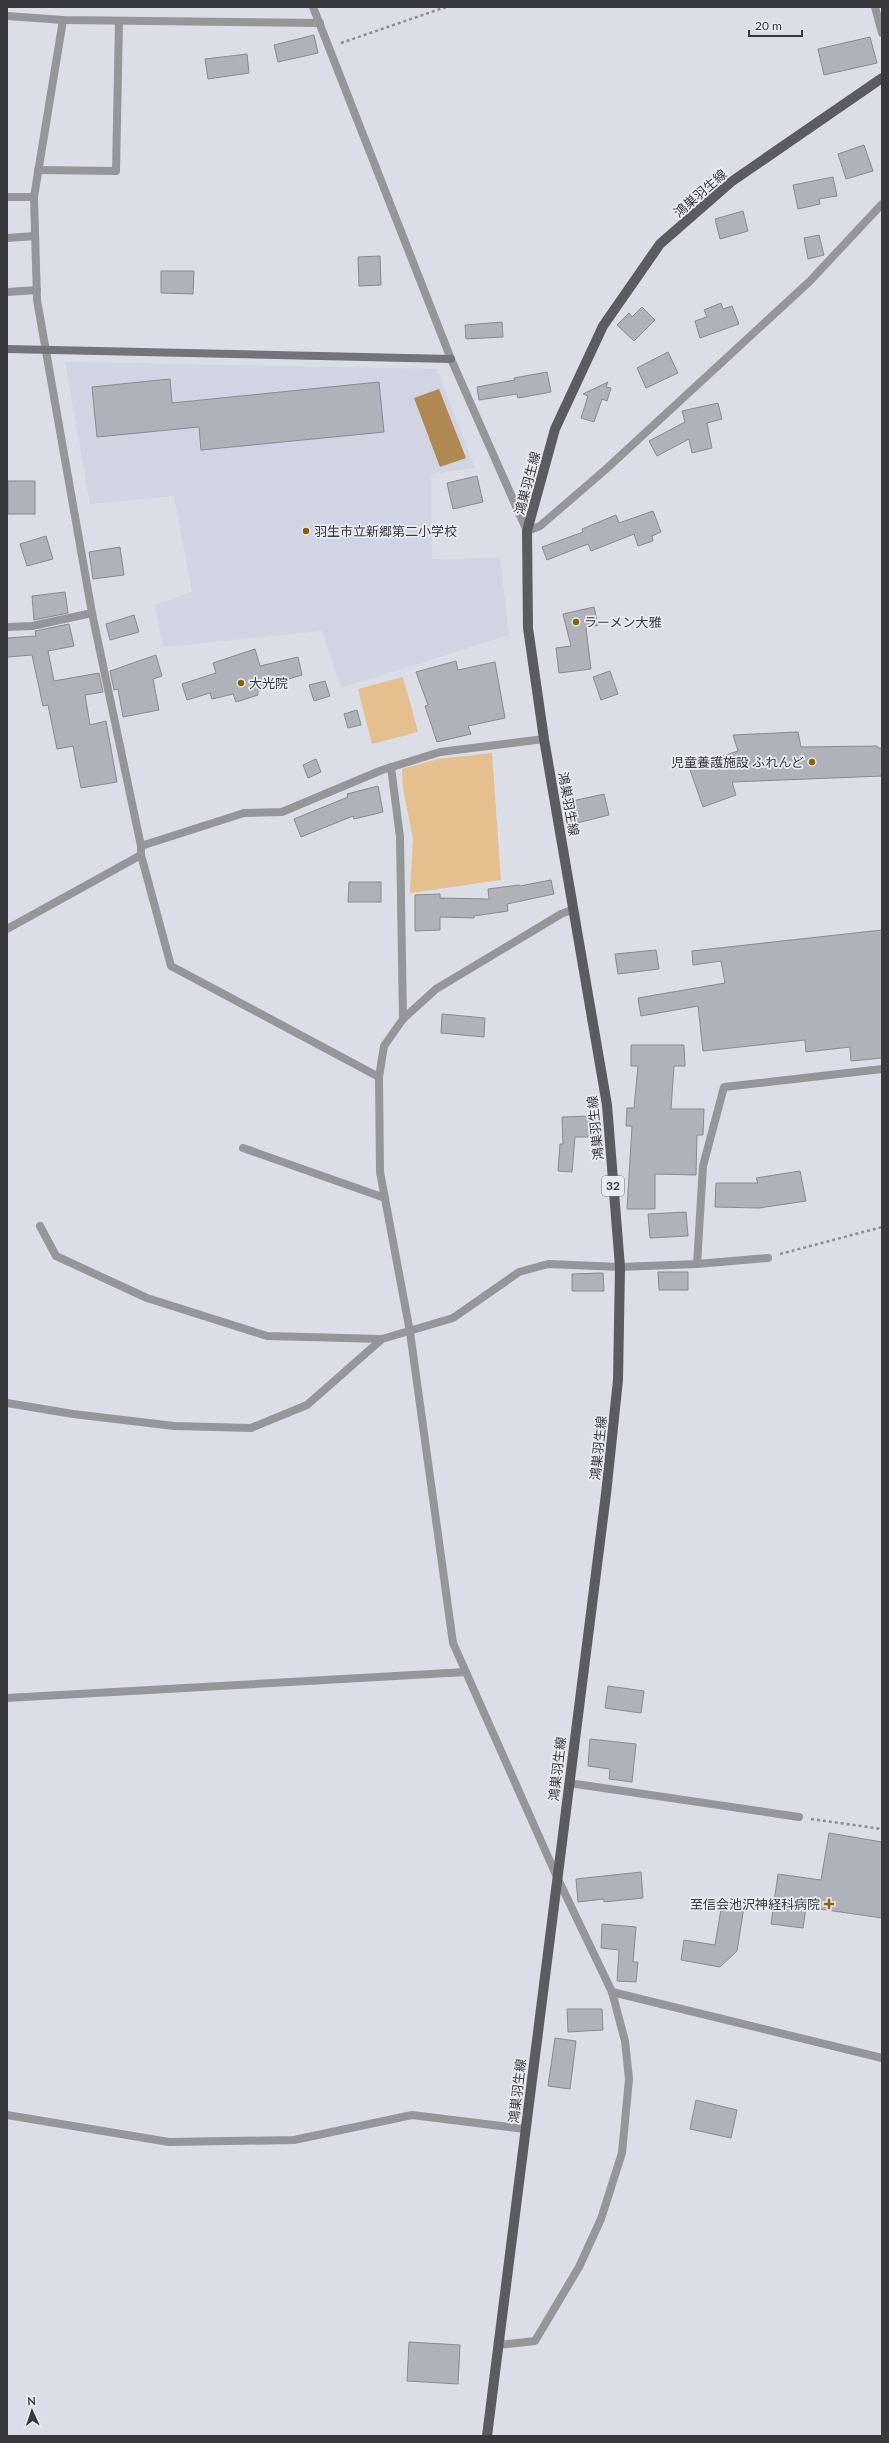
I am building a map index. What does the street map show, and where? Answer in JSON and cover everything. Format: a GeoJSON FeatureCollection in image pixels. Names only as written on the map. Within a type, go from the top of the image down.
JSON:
{"type":"FeatureCollection","features":[{"type":"Feature","properties":{"kind":"main road","name":"鴻巣羽生線"},"geometry":{"type":"LineString","coordinates":[[487,2436],[606,1494],[617,1388],[620,1267],[607,1105],[544,738],[528,628],[527,531],[555,429],[577,381],[603,326],[660,244],[732,182],[882,78]]}},
{"type":"Feature","properties":{"kind":"street"},"geometry":{"type":"LineString","coordinates":[[313,7],[450,359],[527,531],[540,526],[605,470],[810,281],[882,204]]}},
{"type":"Feature","properties":{"kind":"street"},"geometry":{"type":"LineString","coordinates":[[875,7],[882,32]]}},
{"type":"Feature","properties":{"kind":"street"},"geometry":{"type":"LineString","coordinates":[[7,16],[63,20],[320,23]]}},
{"type":"Feature","properties":{"kind":"street"},"geometry":{"type":"LineString","coordinates":[[63,20],[34,197],[37,290],[44,349],[92,613],[141,846],[141,855],[171,966],[379,1077]]}},
{"type":"Feature","properties":{"kind":"street"},"geometry":{"type":"LineString","coordinates":[[38,170],[116,171],[119,21]]}},
{"type":"Feature","properties":{"kind":"street"},"geometry":{"type":"LineString","coordinates":[[7,197],[34,197]]}},
{"type":"Feature","properties":{"kind":"street"},"geometry":{"type":"LineString","coordinates":[[7,238],[35,236]]}},
{"type":"Feature","properties":{"kind":"street"},"geometry":{"type":"LineString","coordinates":[[7,292],[37,290]]}},
{"type":"Feature","properties":{"kind":"street"},"geometry":{"type":"LineString","coordinates":[[7,349],[450,359]]}},
{"type":"Feature","properties":{"kind":"street"},"geometry":{"type":"LineString","coordinates":[[7,627],[32,626],[92,613]]}},
{"type":"Feature","properties":{"kind":"street"},"geometry":{"type":"LineString","coordinates":[[141,846],[244,813],[282,812],[391,767],[440,752],[544,738]]}},
{"type":"Feature","properties":{"kind":"street"},"geometry":{"type":"LineString","coordinates":[[391,767],[400,837],[403,1018]]}},
{"type":"Feature","properties":{"kind":"street"},"geometry":{"type":"LineString","coordinates":[[7,929],[141,855]]}},
{"type":"Feature","properties":{"kind":"street"},"geometry":{"type":"LineString","coordinates":[[498,2345],[535,2341],[578,2267],[601,2219],[622,2152],[629,2079],[624,2041],[612,1992],[557,1877],[453,1643],[410,1332],[380,1172],[379,1077],[384,1046],[403,1018],[436,989],[561,914],[574,909]]}},
{"type":"Feature","properties":{"kind":"street"},"geometry":{"type":"LineString","coordinates":[[697,1264],[703,1166],[724,1087],[882,1069]]}},
{"type":"Feature","properties":{"kind":"street"},"geometry":{"type":"LineString","coordinates":[[243,1148],[385,1198]]}},
{"type":"Feature","properties":{"kind":"street"},"geometry":{"type":"LineString","coordinates":[[40,1226],[56,1256],[147,1298],[267,1336],[382,1339],[410,1332],[453,1318],[519,1272],[548,1264],[620,1267],[697,1264],[768,1258]]}},
{"type":"Feature","properties":{"kind":"street"},"geometry":{"type":"LineString","coordinates":[[7,1403],[174,1426],[251,1428],[307,1405],[382,1339]]}},
{"type":"Feature","properties":{"kind":"street"},"geometry":{"type":"LineString","coordinates":[[7,1698],[466,1672]]}},
{"type":"Feature","properties":{"kind":"street"},"geometry":{"type":"LineString","coordinates":[[569,1783],[799,1817]]}},
{"type":"Feature","properties":{"kind":"street"},"geometry":{"type":"LineString","coordinates":[[612,1992],[882,2058]]}},
{"type":"Feature","properties":{"kind":"street"},"geometry":{"type":"LineString","coordinates":[[7,2115],[169,2142],[294,2140],[412,2115],[525,2129]]}},
{"type":"Feature","properties":{"kind":"path"},"geometry":{"type":"LineString","coordinates":[[329,47],[446,7]]}},
{"type":"Feature","properties":{"kind":"path"},"geometry":{"type":"LineString","coordinates":[[768,1258],[882,1227]]}},
{"type":"Feature","properties":{"kind":"path"},"geometry":{"type":"LineString","coordinates":[[799,1817],[882,1829]]}},
{"type":"Feature","properties":{"kind":"shaded area","name":"羽生市立新郷第二小学校"},"geometry":{"type":"Polygon","coordinates":[[[65,362],[437,369],[475,468],[431,474],[432,559],[500,558],[509,635],[341,688],[322,631],[163,647],[155,605],[192,592],[174,496],[90,504],[65,362]]]}},
{"type":"Feature","properties":{"kind":"shaded area"},"geometry":{"type":"Polygon","coordinates":[[[439,389],[466,458],[440,467],[414,398],[439,389]]]}},
{"type":"Feature","properties":{"kind":"shaded area"},"geometry":{"type":"Polygon","coordinates":[[[403,677],[418,732],[372,744],[358,689],[403,677]]]}},
{"type":"Feature","properties":{"kind":"shaded area"},"geometry":{"type":"Polygon","coordinates":[[[492,753],[501,880],[410,893],[413,838],[403,789],[402,769],[438,759],[492,753]]]}},
{"type":"Feature","properties":{"kind":"building"},"geometry":{"type":"Polygon","coordinates":[[[314,35],[318,53],[278,62],[274,45],[314,35]]]}},
{"type":"Feature","properties":{"kind":"building"},"geometry":{"type":"Polygon","coordinates":[[[870,37],[877,63],[824,75],[818,49],[870,37]]]}},
{"type":"Feature","properties":{"kind":"building"},"geometry":{"type":"Polygon","coordinates":[[[247,54],[249,73],[208,79],[205,59],[247,54]]]}},
{"type":"Feature","properties":{"kind":"building"},"geometry":{"type":"Polygon","coordinates":[[[864,145],[873,171],[846,179],[838,154],[864,145]]]}},
{"type":"Feature","properties":{"kind":"building"},"geometry":{"type":"Polygon","coordinates":[[[833,177],[837,196],[819,199],[820,204],[798,209],[793,185],[833,177]]]}},
{"type":"Feature","properties":{"kind":"building"},"geometry":{"type":"Polygon","coordinates":[[[743,211],[748,231],[720,239],[715,219],[743,211]]]}},
{"type":"Feature","properties":{"kind":"building"},"geometry":{"type":"Polygon","coordinates":[[[819,235],[824,255],[808,259],[804,238],[819,235]]]}},
{"type":"Feature","properties":{"kind":"building"},"geometry":{"type":"Polygon","coordinates":[[[380,256],[381,285],[359,286],[358,257],[380,256]]]}},
{"type":"Feature","properties":{"kind":"building"},"geometry":{"type":"Polygon","coordinates":[[[161,271],[194,271],[193,294],[161,293],[161,271]]]}},
{"type":"Feature","properties":{"kind":"building"},"geometry":{"type":"Polygon","coordinates":[[[721,303],[723,309],[732,306],[739,324],[700,338],[695,321],[707,317],[704,310],[721,303]]]}},
{"type":"Feature","properties":{"kind":"building"},"geometry":{"type":"Polygon","coordinates":[[[642,307],[655,320],[634,341],[617,325],[629,313],[632,317],[642,307]]]}},
{"type":"Feature","properties":{"kind":"building"},"geometry":{"type":"Polygon","coordinates":[[[502,322],[503,337],[466,339],[465,325],[502,322]]]}},
{"type":"Feature","properties":{"kind":"building"},"geometry":{"type":"Polygon","coordinates":[[[668,352],[678,373],[646,388],[637,368],[668,352]]]}},
{"type":"Feature","properties":{"kind":"building"},"geometry":{"type":"Polygon","coordinates":[[[547,372],[551,392],[518,398],[517,394],[479,400],[477,387],[547,372]]]}},
{"type":"Feature","properties":{"kind":"building"},"geometry":{"type":"Polygon","coordinates":[[[170,379],[172,403],[379,382],[384,432],[201,450],[199,427],[97,437],[92,387],[170,379]]]}},
{"type":"Feature","properties":{"kind":"building"},"geometry":{"type":"Polygon","coordinates":[[[608,382],[606,387],[611,388],[607,401],[602,399],[594,422],[581,418],[588,396],[583,394],[608,382]]]}},
{"type":"Feature","properties":{"kind":"building"},"geometry":{"type":"Polygon","coordinates":[[[718,403],[722,419],[707,423],[712,448],[692,453],[689,439],[657,456],[649,441],[685,422],[682,411],[718,403]]]}},
{"type":"Feature","properties":{"kind":"building"},"geometry":{"type":"Polygon","coordinates":[[[477,476],[483,502],[453,509],[447,483],[477,476]]]}},
{"type":"Feature","properties":{"kind":"building"},"geometry":{"type":"Polygon","coordinates":[[[8,481],[35,481],[35,514],[8,514],[8,481]]]}},
{"type":"Feature","properties":{"kind":"building"},"geometry":{"type":"Polygon","coordinates":[[[653,511],[661,532],[652,536],[653,541],[638,546],[634,534],[591,551],[588,544],[547,560],[542,547],[583,532],[582,529],[616,515],[619,523],[653,511]]]}},
{"type":"Feature","properties":{"kind":"building"},"geometry":{"type":"Polygon","coordinates":[[[46,536],[53,559],[27,566],[20,544],[46,536]]]}},
{"type":"Feature","properties":{"kind":"building"},"geometry":{"type":"Polygon","coordinates":[[[120,547],[124,575],[93,579],[89,552],[120,547]]]}},
{"type":"Feature","properties":{"kind":"building"},"geometry":{"type":"Polygon","coordinates":[[[65,592],[68,613],[34,620],[32,596],[65,592]]]}},
{"type":"Feature","properties":{"kind":"building"},"geometry":{"type":"Polygon","coordinates":[[[594,607],[598,625],[586,628],[591,669],[559,673],[556,648],[571,646],[563,614],[594,607]]]}},
{"type":"Feature","properties":{"kind":"building"},"geometry":{"type":"Polygon","coordinates":[[[134,615],[139,632],[110,640],[106,624],[134,615]]]}},
{"type":"Feature","properties":{"kind":"building"},"geometry":{"type":"Polygon","coordinates":[[[69,624],[74,646],[48,651],[54,681],[99,673],[103,692],[85,695],[90,725],[106,721],[117,782],[81,788],[73,746],[57,749],[48,705],[43,706],[32,655],[7,657],[7,638],[36,636],[35,631],[69,624]]]}},
{"type":"Feature","properties":{"kind":"building"},"geometry":{"type":"Polygon","coordinates":[[[255,649],[260,666],[298,657],[302,675],[258,688],[258,695],[236,702],[233,694],[212,699],[210,693],[187,700],[182,684],[216,673],[213,663],[255,649]]]}},
{"type":"Feature","properties":{"kind":"building"},"geometry":{"type":"Polygon","coordinates":[[[156,655],[162,676],[153,679],[159,710],[123,717],[118,689],[114,690],[110,671],[156,655]]]}},
{"type":"Feature","properties":{"kind":"building"},"geometry":{"type":"Polygon","coordinates":[[[456,661],[458,670],[495,662],[505,718],[468,726],[471,734],[437,742],[425,706],[428,705],[416,672],[456,661]]]}},
{"type":"Feature","properties":{"kind":"building"},"geometry":{"type":"Polygon","coordinates":[[[610,671],[618,694],[601,700],[593,677],[610,671]]]}},
{"type":"Feature","properties":{"kind":"building"},"geometry":{"type":"Polygon","coordinates":[[[325,681],[330,696],[314,701],[309,685],[325,681]]]}},
{"type":"Feature","properties":{"kind":"building"},"geometry":{"type":"Polygon","coordinates":[[[357,710],[361,725],[348,728],[344,714],[357,710]]]}},
{"type":"Feature","properties":{"kind":"building","name":"児童養護施設 ふれんど"},"geometry":{"type":"Polygon","coordinates":[[[798,732],[801,747],[877,746],[878,748],[882,748],[882,776],[732,782],[736,795],[703,807],[689,767],[738,751],[733,735],[798,732]]]}},
{"type":"Feature","properties":{"kind":"building"},"geometry":{"type":"Polygon","coordinates":[[[316,759],[321,772],[308,778],[303,765],[316,759]]]}},
{"type":"Feature","properties":{"kind":"building"},"geometry":{"type":"Polygon","coordinates":[[[378,786],[383,812],[354,819],[353,816],[301,837],[294,819],[348,797],[347,794],[378,786]]]}},
{"type":"Feature","properties":{"kind":"building"},"geometry":{"type":"Polygon","coordinates":[[[604,794],[609,815],[577,823],[572,801],[604,794]]]}},
{"type":"Feature","properties":{"kind":"building"},"geometry":{"type":"Polygon","coordinates":[[[551,880],[554,894],[507,904],[508,911],[474,916],[474,918],[440,917],[440,930],[415,931],[415,895],[440,894],[440,898],[489,899],[488,889],[520,886],[551,880]]]}},
{"type":"Feature","properties":{"kind":"building"},"geometry":{"type":"Polygon","coordinates":[[[349,882],[381,882],[381,902],[348,902],[349,882]]]}},
{"type":"Feature","properties":{"kind":"building"},"geometry":{"type":"Polygon","coordinates":[[[882,930],[882,1058],[851,1061],[850,1047],[806,1052],[805,1040],[703,1051],[698,1006],[641,1016],[638,998],[725,983],[721,961],[693,965],[692,951],[882,930]]]}},
{"type":"Feature","properties":{"kind":"building"},"geometry":{"type":"Polygon","coordinates":[[[656,950],[659,969],[618,974],[615,954],[656,950]]]}},
{"type":"Feature","properties":{"kind":"building"},"geometry":{"type":"Polygon","coordinates":[[[442,1014],[485,1018],[484,1037],[441,1033],[442,1014]]]}},
{"type":"Feature","properties":{"kind":"building"},"geometry":{"type":"Polygon","coordinates":[[[631,1045],[684,1045],[685,1066],[674,1066],[671,1109],[704,1109],[703,1135],[697,1135],[696,1175],[655,1174],[655,1209],[627,1209],[632,1126],[626,1126],[627,1108],[634,1108],[638,1066],[631,1066],[631,1045]]]}},
{"type":"Feature","properties":{"kind":"building"},"geometry":{"type":"Polygon","coordinates":[[[594,1116],[595,1137],[575,1137],[572,1172],[558,1171],[560,1144],[563,1144],[562,1117],[594,1116]]]}},
{"type":"Feature","properties":{"kind":"building"},"geometry":{"type":"Polygon","coordinates":[[[800,1171],[806,1201],[759,1208],[715,1207],[716,1183],[758,1183],[756,1178],[800,1171]]]}},
{"type":"Feature","properties":{"kind":"building"},"geometry":{"type":"Polygon","coordinates":[[[686,1212],[688,1236],[650,1238],[648,1214],[686,1212]]]}},
{"type":"Feature","properties":{"kind":"building"},"geometry":{"type":"Polygon","coordinates":[[[658,1272],[688,1272],[688,1290],[659,1290],[658,1272]]]}},
{"type":"Feature","properties":{"kind":"building"},"geometry":{"type":"Polygon","coordinates":[[[603,1273],[604,1291],[572,1291],[572,1274],[603,1273]]]}},
{"type":"Feature","properties":{"kind":"building"},"geometry":{"type":"Polygon","coordinates":[[[608,1686],[644,1691],[641,1713],[605,1708],[608,1686]]]}},
{"type":"Feature","properties":{"kind":"building"},"geometry":{"type":"Polygon","coordinates":[[[590,1739],[636,1744],[632,1782],[609,1779],[610,1769],[588,1766],[590,1739]]]}},
{"type":"Feature","properties":{"kind":"building"},"geometry":{"type":"Polygon","coordinates":[[[829,1833],[882,1842],[882,1918],[806,1907],[803,1928],[771,1924],[778,1874],[821,1880],[829,1833]]]}},
{"type":"Feature","properties":{"kind":"building"},"geometry":{"type":"Polygon","coordinates":[[[641,1872],[643,1898],[604,1902],[604,1899],[578,1902],[576,1879],[641,1872]]]}},
{"type":"Feature","properties":{"kind":"building"},"geometry":{"type":"Polygon","coordinates":[[[722,1903],[744,1907],[737,1951],[720,1967],[681,1960],[684,1940],[715,1945],[722,1903]]]}},
{"type":"Feature","properties":{"kind":"building"},"geometry":{"type":"Polygon","coordinates":[[[602,1924],[636,1927],[633,1962],[638,1962],[636,1982],[617,1981],[619,1950],[601,1948],[602,1924]]]}},
{"type":"Feature","properties":{"kind":"building"},"geometry":{"type":"Polygon","coordinates":[[[567,2009],[602,2009],[603,2030],[568,2032],[567,2009]]]}},
{"type":"Feature","properties":{"kind":"building"},"geometry":{"type":"Polygon","coordinates":[[[555,2038],[576,2041],[570,2089],[548,2086],[555,2038]]]}},
{"type":"Feature","properties":{"kind":"building"},"geometry":{"type":"Polygon","coordinates":[[[696,2100],[737,2110],[731,2138],[690,2129],[696,2100]]]}},
{"type":"Feature","properties":{"kind":"building"},"geometry":{"type":"Polygon","coordinates":[[[409,2342],[460,2345],[458,2384],[407,2381],[409,2342]]]}},
{"type":"Feature","properties":{"kind":"place","name":"羽生市立新郷第二小学校"},"geometry":{"type":"Point","coordinates":[306,531]}},
{"type":"Feature","properties":{"kind":"place","name":"ラーメン大雅"},"geometry":{"type":"Point","coordinates":[576,622]}},
{"type":"Feature","properties":{"kind":"place","name":"大光院"},"geometry":{"type":"Point","coordinates":[241,683]}},
{"type":"Feature","properties":{"kind":"place","name":"児童養護施設 ふれんど"},"geometry":{"type":"Point","coordinates":[812,762]}},
{"type":"Feature","properties":{"kind":"place","name":"至信会池沢神経科病院"},"geometry":{"type":"Point","coordinates":[829,1904]}}]}
